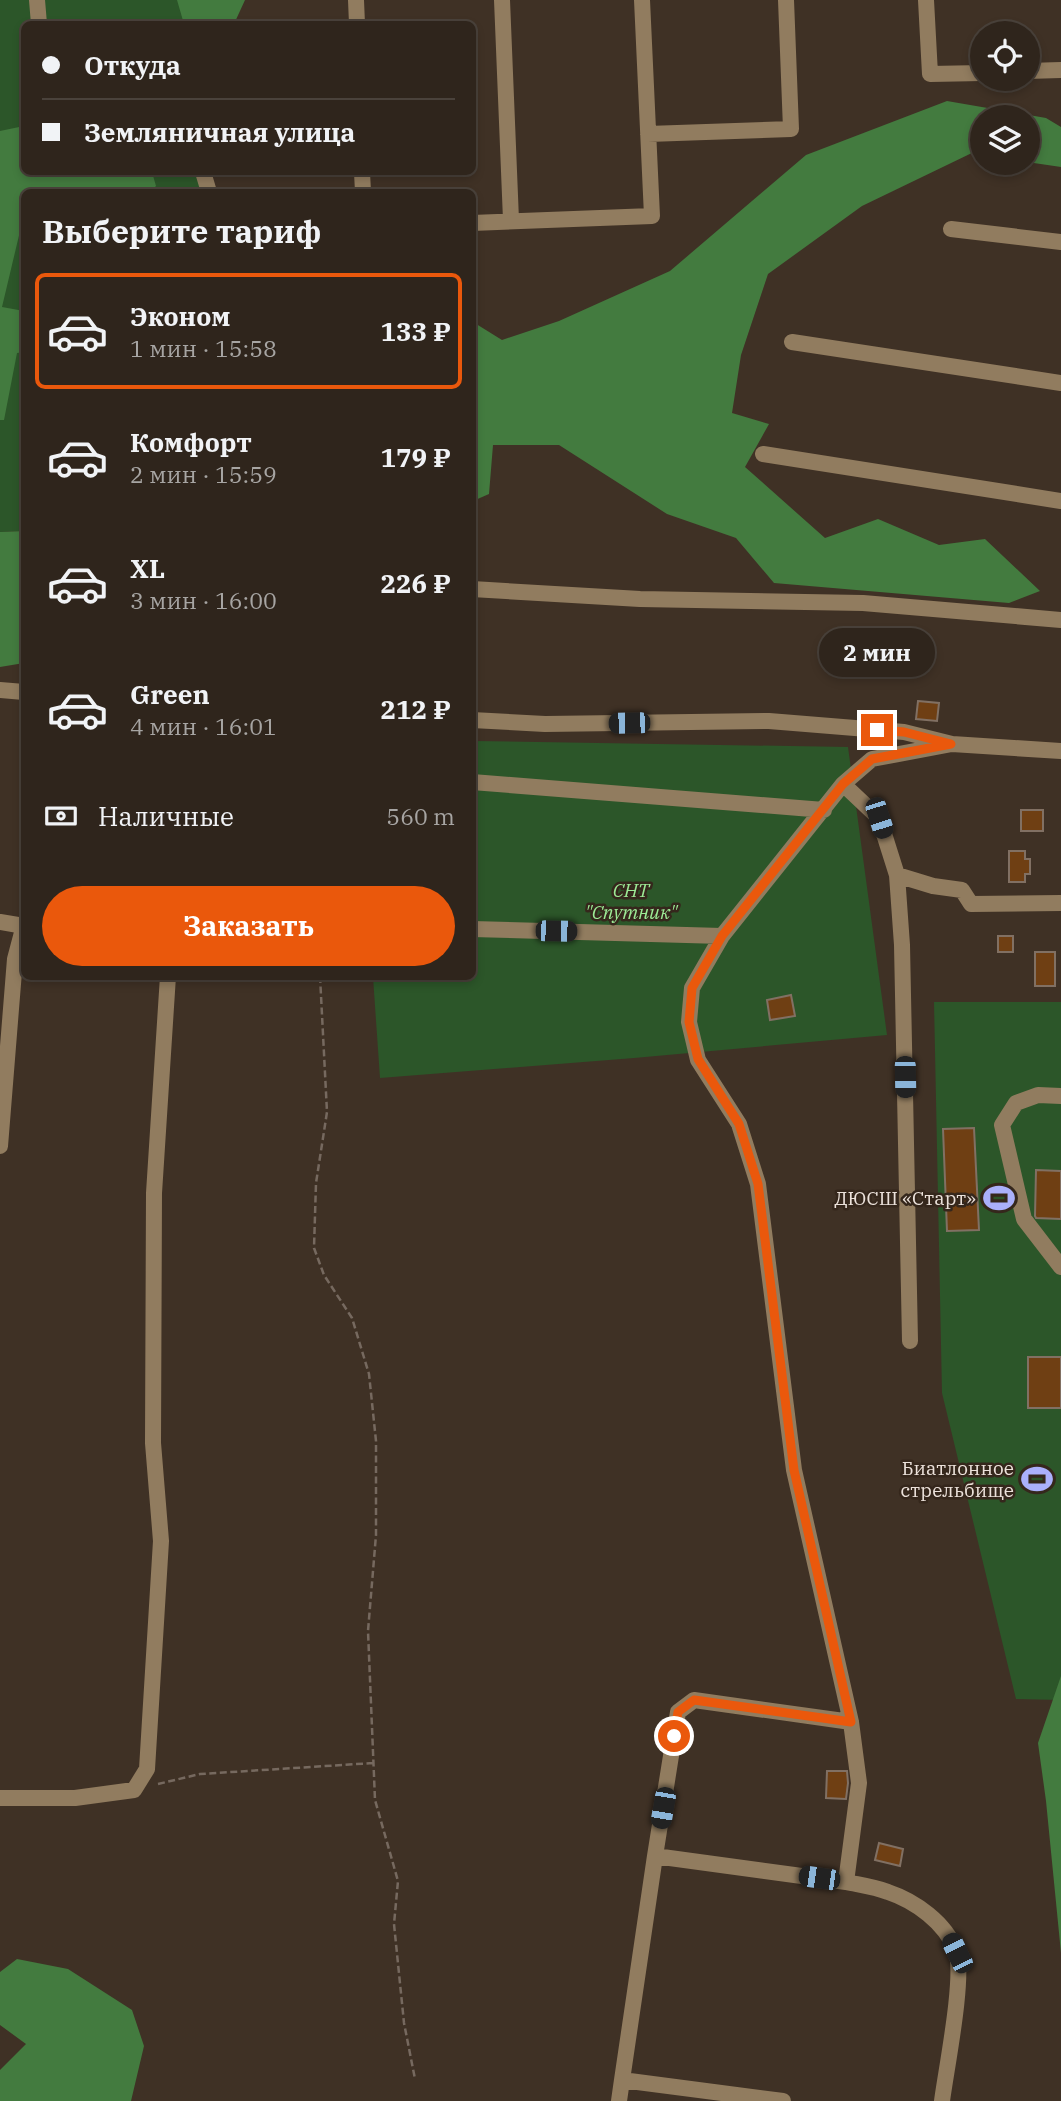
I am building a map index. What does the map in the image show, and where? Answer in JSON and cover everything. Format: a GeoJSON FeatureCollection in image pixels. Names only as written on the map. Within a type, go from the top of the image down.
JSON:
{"type":"FeatureCollection","features":[{"type":"Feature","properties":{"kind":"street"},"geometry":{"type":"LineString","coordinates":[[37,0],[39,21]]}},
{"type":"Feature","properties":{"kind":"street"},"geometry":{"type":"LineString","coordinates":[[356,0],[357,21]]}},
{"type":"Feature","properties":{"kind":"street"},"geometry":{"type":"LineString","coordinates":[[502,0],[511,220]]}},
{"type":"Feature","properties":{"kind":"street"},"geometry":{"type":"LineString","coordinates":[[476,223],[652,216],[642,0]]}},
{"type":"Feature","properties":{"kind":"street"},"geometry":{"type":"LineString","coordinates":[[648,134],[790,128],[786,0]]}},
{"type":"Feature","properties":{"kind":"street"},"geometry":{"type":"LineString","coordinates":[[926,0],[930,74],[970,73]]}},
{"type":"Feature","properties":{"kind":"street"},"geometry":{"type":"LineString","coordinates":[[1040,71],[1061,70]]}},
{"type":"Feature","properties":{"kind":"street"},"geometry":{"type":"LineString","coordinates":[[951,229],[1061,242]]}},
{"type":"Feature","properties":{"kind":"street"},"geometry":{"type":"LineString","coordinates":[[792,342],[1061,383]]}},
{"type":"Feature","properties":{"kind":"street"},"geometry":{"type":"LineString","coordinates":[[763,454],[1061,501]]}},
{"type":"Feature","properties":{"kind":"street"},"geometry":{"type":"LineString","coordinates":[[476,589],[640,599],[863,603],[1061,620]]}},
{"type":"Feature","properties":{"kind":"street"},"geometry":{"type":"LineString","coordinates":[[0,690],[21,692]]}},
{"type":"Feature","properties":{"kind":"street"},"geometry":{"type":"LineString","coordinates":[[476,720],[545,724],[769,721],[904,732],[951,744],[1061,751]]}},
{"type":"Feature","properties":{"kind":"street"},"geometry":{"type":"LineString","coordinates":[[846,1882],[859,1783],[851,1722],[794,1470],[758,1184],[739,1124],[698,1059],[689,1022],[692,988],[722,936],[843,784],[872,759],[951,744]]}},
{"type":"Feature","properties":{"kind":"street"},"geometry":{"type":"LineString","coordinates":[[476,782],[824,810]]}},
{"type":"Feature","properties":{"kind":"street"},"geometry":{"type":"LineString","coordinates":[[843,784],[879,818],[897,875],[902,945],[910,1341]]}},
{"type":"Feature","properties":{"kind":"street"},"geometry":{"type":"LineString","coordinates":[[897,875],[933,886],[962,890],[971,904],[1061,903]]}},
{"type":"Feature","properties":{"kind":"street"},"geometry":{"type":"LineString","coordinates":[[0,922],[21,925]]}},
{"type":"Feature","properties":{"kind":"street"},"geometry":{"type":"LineString","coordinates":[[476,929],[722,936]]}},
{"type":"Feature","properties":{"kind":"street"},"geometry":{"type":"LineString","coordinates":[[0,1142],[15,959],[21,936]]}},
{"type":"Feature","properties":{"kind":"street"},"geometry":{"type":"LineString","coordinates":[[0,1798],[75,1798],[134,1790],[146,1769],[161,1541],[153,1443],[154,1193],[168,980]]}},
{"type":"Feature","properties":{"kind":"street"},"geometry":{"type":"LineString","coordinates":[[1061,1096],[1038,1096],[1016,1103],[1002,1125],[1024,1219],[1061,1267]]}},
{"type":"Feature","properties":{"kind":"street"},"geometry":{"type":"LineString","coordinates":[[619,2101],[678,1712],[694,1700],[851,1722]]}},
{"type":"Feature","properties":{"kind":"street"},"geometry":{"type":"LineString","coordinates":[[655,1856],[846,1882],[889,1892],[923,1910],[947,1934],[957,1953],[958,1985],[942,2101]]}},
{"type":"Feature","properties":{"kind":"street"},"geometry":{"type":"LineString","coordinates":[[622,2080],[783,2101]]}},
{"type":"Feature","properties":{"kind":"path"},"geometry":{"type":"LineString","coordinates":[[320,980],[327,1112],[316,1184],[314,1248],[324,1275],[352,1318],[369,1374],[376,1441],[376,1535],[368,1631],[375,1800],[397,1881],[394,1924],[404,2023],[415,2079]]}},
{"type":"Feature","properties":{"kind":"path"},"geometry":{"type":"LineString","coordinates":[[134,1790],[200,1774],[373,1763]]}},
{"type":"Feature","properties":{"kind":"green space"},"geometry":{"type":"Polygon","coordinates":[[[0,0],[240,0],[231,21],[21,21],[21,175],[198,175],[201,189],[21,189],[21,531],[0,532],[0,0]]]}},
{"type":"Feature","properties":{"kind":"green space"},"geometry":{"type":"Polygon","coordinates":[[[177,0],[245,0],[235,21],[183,21],[177,0]]]}},
{"type":"Feature","properties":{"kind":"green space"},"geometry":{"type":"Polygon","coordinates":[[[947,101],[970,105],[970,154],[862,206],[768,274],[741,355],[732,413],[769,424],[745,467],[825,538],[878,519],[939,545],[985,539],[1040,591],[1009,603],[774,583],[736,538],[667,514],[559,445],[493,445],[489,494],[476,500],[476,324],[502,340],[559,321],[670,271],[806,155],[947,101]]]}},
{"type":"Feature","properties":{"kind":"green space"},"geometry":{"type":"Polygon","coordinates":[[[1040,117],[1061,127],[1061,167],[1040,164],[1040,117]]]}},
{"type":"Feature","properties":{"kind":"green space"},"geometry":{"type":"Polygon","coordinates":[[[21,127],[21,175],[153,175],[156,186],[153,189],[21,189],[21,227],[2,307],[21,310],[21,352],[17,353],[4,420],[0,420],[0,131],[21,127]]]}},
{"type":"Feature","properties":{"kind":"green space"},"geometry":{"type":"Polygon","coordinates":[[[21,531],[21,664],[0,667],[0,532],[21,531]]]}},
{"type":"Feature","properties":{"kind":"green space","name":"СНТ \"Спутник\""},"geometry":{"type":"Polygon","coordinates":[[[476,741],[848,747],[887,1035],[380,1078],[373,980],[476,980],[476,741]]]}},
{"type":"Feature","properties":{"kind":"green space","name":"ДЮСШ «Старт»"},"geometry":{"type":"Polygon","coordinates":[[[934,1002],[1061,1002],[1061,1700],[1016,1699],[942,1393],[934,1002]]]}},
{"type":"Feature","properties":{"kind":"green space"},"geometry":{"type":"Polygon","coordinates":[[[1061,1676],[1061,1953],[1038,1743],[1061,1676]]]}},
{"type":"Feature","properties":{"kind":"green space"},"geometry":{"type":"Polygon","coordinates":[[[17,1959],[68,1969],[132,2010],[144,2046],[131,2101],[0,2101],[0,2070],[26,2044],[0,2025],[0,1972],[17,1959]]]}},
{"type":"Feature","properties":{"kind":"building"},"geometry":{"type":"Polygon","coordinates":[[[918,701],[939,703],[937,721],[916,719],[918,701]]]}},
{"type":"Feature","properties":{"kind":"building"},"geometry":{"type":"Polygon","coordinates":[[[1021,810],[1043,810],[1043,831],[1021,831],[1021,810]]]}},
{"type":"Feature","properties":{"kind":"building"},"geometry":{"type":"Polygon","coordinates":[[[1009,851],[1025,851],[1025,859],[1030,859],[1030,874],[1025,874],[1025,882],[1009,882],[1009,851]]]}},
{"type":"Feature","properties":{"kind":"building"},"geometry":{"type":"Polygon","coordinates":[[[998,936],[1013,936],[1013,952],[998,952],[998,936]]]}},
{"type":"Feature","properties":{"kind":"building"},"geometry":{"type":"Polygon","coordinates":[[[1035,952],[1055,952],[1055,986],[1035,986],[1035,952]]]}},
{"type":"Feature","properties":{"kind":"building"},"geometry":{"type":"Polygon","coordinates":[[[791,995],[795,1016],[770,1020],[767,1000],[791,995]]]}},
{"type":"Feature","properties":{"kind":"building"},"geometry":{"type":"Polygon","coordinates":[[[974,1128],[979,1230],[947,1231],[943,1129],[974,1128]]]}},
{"type":"Feature","properties":{"kind":"building"},"geometry":{"type":"Polygon","coordinates":[[[1036,1170],[1061,1171],[1061,1219],[1036,1218],[1036,1170]]]}},
{"type":"Feature","properties":{"kind":"building"},"geometry":{"type":"Polygon","coordinates":[[[1028,1357],[1061,1357],[1061,1408],[1028,1408],[1028,1357]]]}},
{"type":"Feature","properties":{"kind":"building"},"geometry":{"type":"Polygon","coordinates":[[[827,1771],[847,1771],[846,1799],[826,1798],[827,1771]]]}},
{"type":"Feature","properties":{"kind":"building"},"geometry":{"type":"Polygon","coordinates":[[[879,1843],[903,1849],[900,1866],[875,1860],[879,1843]]]}},
{"type":"Feature","properties":{"kind":"place","name":"ДЮСШ «Старт»"},"geometry":{"type":"Point","coordinates":[999,1198]}},
{"type":"Feature","properties":{"kind":"place","name":"Биатлонное стрельбище"},"geometry":{"type":"Point","coordinates":[1037,1479]}},
{"type":"Feature","properties":{"kind":"route"},"geometry":{"type":"LineString","coordinates":[[674,1736],[678,1712],[694,1700],[851,1722],[794,1470],[758,1184],[739,1124],[698,1059],[689,1022],[692,988],[722,936],[843,784],[872,759],[951,744],[904,732],[877,730]]}}]}
